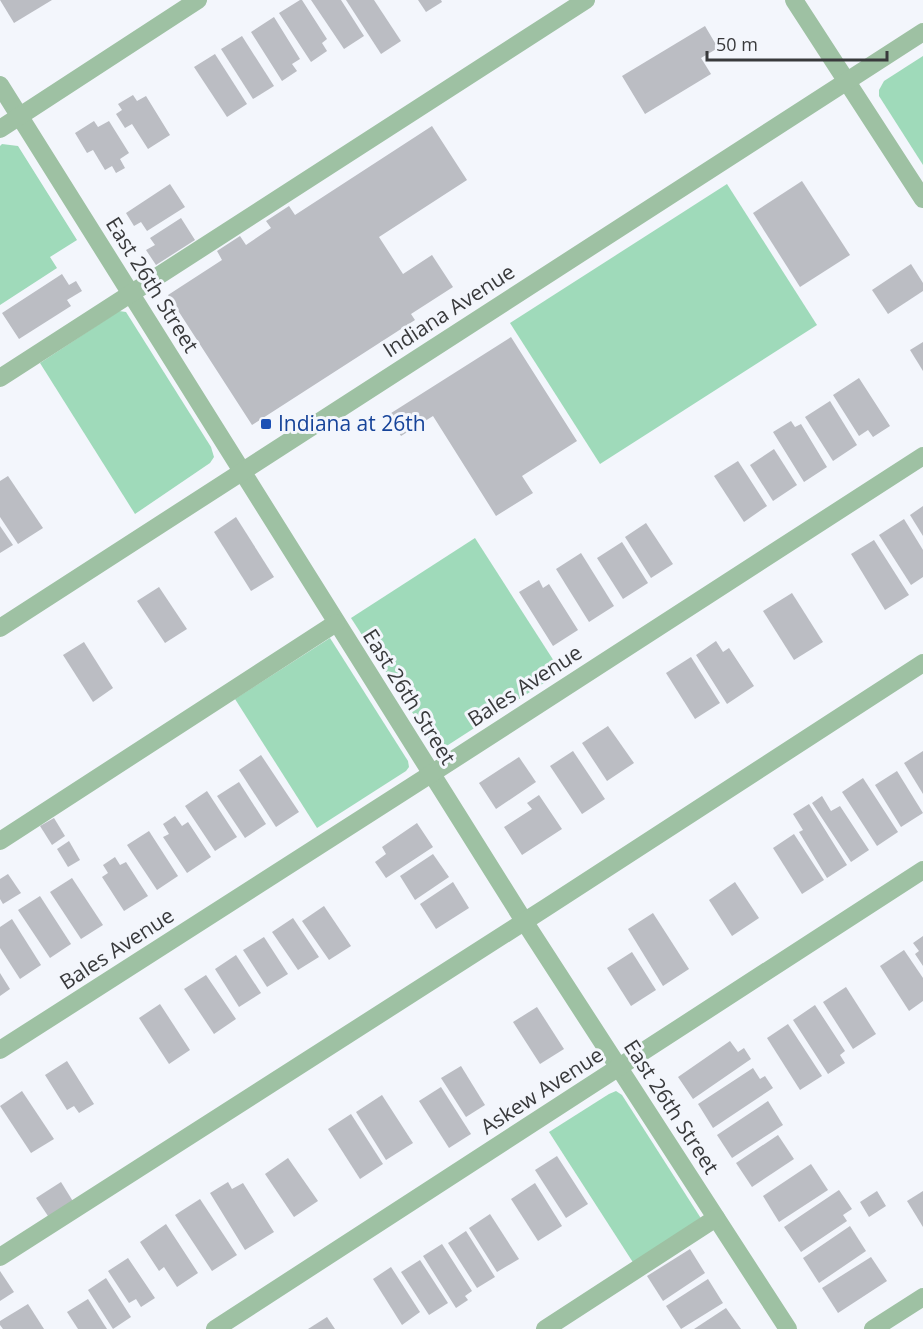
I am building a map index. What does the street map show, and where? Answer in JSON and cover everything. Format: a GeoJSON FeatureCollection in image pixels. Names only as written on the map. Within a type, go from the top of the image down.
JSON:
{"type":"FeatureCollection","features":[{"type":"Feature","properties":{"kind":"street"},"geometry":{"type":"LineString","coordinates":[[0,129],[198,0]]}},
{"type":"Feature","properties":{"kind":"street"},"geometry":{"type":"LineString","coordinates":[[0,378],[586,0]]}},
{"type":"Feature","properties":{"kind":"street"},"geometry":{"type":"LineString","coordinates":[[794,0],[923,199]]}},
{"type":"Feature","properties":{"kind":"street","name":"Indiana Avenue"},"geometry":{"type":"LineString","coordinates":[[0,628],[923,32]]}},
{"type":"Feature","properties":{"kind":"street","name":"East 26th Street"},"geometry":{"type":"LineString","coordinates":[[0,85],[524,921],[788,1329]]}},
{"type":"Feature","properties":{"kind":"street","name":"Bales Avenue"},"geometry":{"type":"LineString","coordinates":[[0,1050],[923,456]]}},
{"type":"Feature","properties":{"kind":"street"},"geometry":{"type":"LineString","coordinates":[[0,842],[336,623]]}},
{"type":"Feature","properties":{"kind":"street"},"geometry":{"type":"LineString","coordinates":[[0,1257],[923,663]]}},
{"type":"Feature","properties":{"kind":"street","name":"Askew Avenue"},"geometry":{"type":"LineString","coordinates":[[215,1329],[923,870]]}},
{"type":"Feature","properties":{"kind":"street"},"geometry":{"type":"LineString","coordinates":[[545,1329],[716,1218]]}},
{"type":"Feature","properties":{"kind":"street"},"geometry":{"type":"LineString","coordinates":[[873,1329],[923,1297]]}},
{"type":"Feature","properties":{"kind":"green space"},"geometry":{"type":"Polygon","coordinates":[[[923,56],[923,165],[879,96],[879,90],[884,81],[923,56]]]}},
{"type":"Feature","properties":{"kind":"green space"},"geometry":{"type":"Polygon","coordinates":[[[2,144],[18,146],[77,240],[50,257],[57,268],[0,305],[0,146],[2,144]]]}},
{"type":"Feature","properties":{"kind":"green space"},"geometry":{"type":"Polygon","coordinates":[[[727,184],[817,325],[600,464],[510,323],[727,184]]]}},
{"type":"Feature","properties":{"kind":"green space"},"geometry":{"type":"Polygon","coordinates":[[[119,311],[126,312],[211,447],[214,457],[210,463],[135,514],[40,363],[119,311]]]}},
{"type":"Feature","properties":{"kind":"green space"},"geometry":{"type":"Polygon","coordinates":[[[475,538],[561,672],[445,747],[440,748],[434,746],[351,618],[475,538]]]}},
{"type":"Feature","properties":{"kind":"green space"},"geometry":{"type":"Polygon","coordinates":[[[330,638],[408,761],[409,767],[317,828],[235,699],[330,638]]]}},
{"type":"Feature","properties":{"kind":"green space"},"geometry":{"type":"Polygon","coordinates":[[[616,1091],[622,1095],[702,1220],[634,1264],[549,1132],[616,1091]]]}},
{"type":"Feature","properties":{"kind":"building"},"geometry":{"type":"Polygon","coordinates":[[[0,0],[52,0],[14,23],[0,0]]]}},
{"type":"Feature","properties":{"kind":"building"},"geometry":{"type":"Polygon","coordinates":[[[300,0],[327,39],[322,43],[327,51],[311,62],[279,13],[300,0]]]}},
{"type":"Feature","properties":{"kind":"building"},"geometry":{"type":"Polygon","coordinates":[[[311,0],[341,0],[364,36],[344,49],[311,0]]]}},
{"type":"Feature","properties":{"kind":"building"},"geometry":{"type":"Polygon","coordinates":[[[346,0],[374,0],[401,41],[381,54],[346,0]]]}},
{"type":"Feature","properties":{"kind":"building"},"geometry":{"type":"Polygon","coordinates":[[[418,0],[441,0],[442,2],[426,12],[418,0]]]}},
{"type":"Feature","properties":{"kind":"building"},"geometry":{"type":"Polygon","coordinates":[[[274,17],[300,59],[292,64],[297,71],[282,81],[251,32],[274,17]]]}},
{"type":"Feature","properties":{"kind":"building"},"geometry":{"type":"Polygon","coordinates":[[[705,26],[718,48],[701,58],[711,74],[645,114],[622,76],[705,26]]]}},
{"type":"Feature","properties":{"kind":"building"},"geometry":{"type":"Polygon","coordinates":[[[242,36],[274,86],[253,99],[221,49],[242,36]]]}},
{"type":"Feature","properties":{"kind":"building"},"geometry":{"type":"Polygon","coordinates":[[[215,54],[247,104],[227,117],[194,67],[215,54]]]}},
{"type":"Feature","properties":{"kind":"building"},"geometry":{"type":"Polygon","coordinates":[[[133,95],[137,101],[146,96],[170,135],[148,149],[132,124],[125,128],[116,114],[122,110],[118,104],[133,95]]]}},
{"type":"Feature","properties":{"kind":"building"},"geometry":{"type":"Polygon","coordinates":[[[94,121],[98,127],[109,121],[129,153],[120,159],[125,168],[116,173],[112,166],[105,170],[93,150],[87,153],[75,133],[94,121]]]}},
{"type":"Feature","properties":{"kind":"building"},"geometry":{"type":"Polygon","coordinates":[[[432,126],[467,180],[379,237],[403,274],[432,255],[453,287],[411,314],[415,320],[252,425],[168,295],[222,260],[217,251],[240,236],[246,245],[271,228],[266,221],[289,206],[295,215],[432,126]]]}},
{"type":"Feature","properties":{"kind":"building"},"geometry":{"type":"Polygon","coordinates":[[[802,181],[850,255],[800,287],[753,213],[802,181]]]}},
{"type":"Feature","properties":{"kind":"building"},"geometry":{"type":"Polygon","coordinates":[[[170,184],[185,207],[147,231],[141,222],[134,226],[126,213],[170,184]]]}},
{"type":"Feature","properties":{"kind":"building"},"geometry":{"type":"Polygon","coordinates":[[[181,218],[195,240],[156,265],[146,250],[155,245],[150,238],[181,218]]]}},
{"type":"Feature","properties":{"kind":"building"},"geometry":{"type":"Polygon","coordinates":[[[911,264],[923,283],[923,291],[888,314],[872,290],[911,264]]]}},
{"type":"Feature","properties":{"kind":"building"},"geometry":{"type":"Polygon","coordinates":[[[62,274],[69,285],[76,281],[82,291],[67,300],[71,306],[19,339],[2,313],[62,274]]]}},
{"type":"Feature","properties":{"kind":"building"},"geometry":{"type":"Polygon","coordinates":[[[511,337],[577,441],[522,476],[533,493],[496,516],[433,416],[401,436],[388,415],[511,337]]]}},
{"type":"Feature","properties":{"kind":"building"},"geometry":{"type":"Polygon","coordinates":[[[923,342],[923,371],[910,350],[923,342]]]}},
{"type":"Feature","properties":{"kind":"building"},"geometry":{"type":"Polygon","coordinates":[[[859,378],[890,426],[873,437],[868,430],[859,436],[833,395],[859,378]]]}},
{"type":"Feature","properties":{"kind":"building"},"geometry":{"type":"Polygon","coordinates":[[[830,401],[857,445],[833,461],[805,417],[830,401]]]}},
{"type":"Feature","properties":{"kind":"building"},"geometry":{"type":"Polygon","coordinates":[[[791,421],[795,427],[801,424],[827,467],[804,482],[773,432],[791,421]]]}},
{"type":"Feature","properties":{"kind":"building"},"geometry":{"type":"Polygon","coordinates":[[[774,449],[797,485],[773,501],[750,465],[774,449]]]}},
{"type":"Feature","properties":{"kind":"building"},"geometry":{"type":"Polygon","coordinates":[[[738,461],[767,506],[744,522],[714,476],[738,461]]]}},
{"type":"Feature","properties":{"kind":"building"},"geometry":{"type":"Polygon","coordinates":[[[8,476],[43,528],[18,544],[0,517],[0,481],[8,476]]]}},
{"type":"Feature","properties":{"kind":"building"},"geometry":{"type":"Polygon","coordinates":[[[923,506],[923,536],[910,515],[923,506]]]}},
{"type":"Feature","properties":{"kind":"building"},"geometry":{"type":"Polygon","coordinates":[[[236,517],[274,577],[251,591],[214,532],[236,517]]]}},
{"type":"Feature","properties":{"kind":"building"},"geometry":{"type":"Polygon","coordinates":[[[904,519],[923,550],[923,577],[911,585],[879,535],[904,519]]]}},
{"type":"Feature","properties":{"kind":"building"},"geometry":{"type":"Polygon","coordinates":[[[646,523],[673,564],[651,578],[625,537],[646,523]]]}},
{"type":"Feature","properties":{"kind":"building"},"geometry":{"type":"Polygon","coordinates":[[[0,526],[13,545],[0,553],[0,526]]]}},
{"type":"Feature","properties":{"kind":"building"},"geometry":{"type":"Polygon","coordinates":[[[874,540],[909,595],[885,610],[851,554],[874,540]]]}},
{"type":"Feature","properties":{"kind":"building"},"geometry":{"type":"Polygon","coordinates":[[[622,542],[648,583],[623,599],[597,558],[622,542]]]}},
{"type":"Feature","properties":{"kind":"building"},"geometry":{"type":"Polygon","coordinates":[[[581,553],[614,606],[589,622],[556,569],[581,553]]]}},
{"type":"Feature","properties":{"kind":"building"},"geometry":{"type":"Polygon","coordinates":[[[539,580],[543,588],[549,584],[578,630],[553,646],[519,592],[539,580]]]}},
{"type":"Feature","properties":{"kind":"building"},"geometry":{"type":"Polygon","coordinates":[[[159,587],[187,629],[165,643],[137,601],[159,587]]]}},
{"type":"Feature","properties":{"kind":"building"},"geometry":{"type":"Polygon","coordinates":[[[792,593],[823,642],[794,660],[763,611],[792,593]]]}},
{"type":"Feature","properties":{"kind":"building"},"geometry":{"type":"Polygon","coordinates":[[[716,641],[723,652],[729,648],[754,686],[727,704],[696,655],[716,641]]]}},
{"type":"Feature","properties":{"kind":"building"},"geometry":{"type":"Polygon","coordinates":[[[84,642],[113,688],[93,702],[63,655],[84,642]]]}},
{"type":"Feature","properties":{"kind":"building"},"geometry":{"type":"Polygon","coordinates":[[[691,657],[720,703],[695,719],[666,673],[691,657]]]}},
{"type":"Feature","properties":{"kind":"building"},"geometry":{"type":"Polygon","coordinates":[[[608,726],[634,763],[607,781],[582,743],[608,726]]]}},
{"type":"Feature","properties":{"kind":"building"},"geometry":{"type":"Polygon","coordinates":[[[573,751],[605,799],[582,814],[550,766],[573,751]]]}},
{"type":"Feature","properties":{"kind":"building"},"geometry":{"type":"Polygon","coordinates":[[[923,751],[923,794],[904,763],[923,751]]]}},
{"type":"Feature","properties":{"kind":"building"},"geometry":{"type":"Polygon","coordinates":[[[261,755],[299,812],[276,827],[239,770],[261,755]]]}},
{"type":"Feature","properties":{"kind":"building"},"geometry":{"type":"Polygon","coordinates":[[[519,757],[536,782],[496,809],[479,783],[519,757]]]}},
{"type":"Feature","properties":{"kind":"building"},"geometry":{"type":"Polygon","coordinates":[[[897,771],[923,813],[901,827],[875,785],[897,771]]]}},
{"type":"Feature","properties":{"kind":"building"},"geometry":{"type":"Polygon","coordinates":[[[863,778],[898,832],[877,846],[842,792],[863,778]]]}},
{"type":"Feature","properties":{"kind":"building"},"geometry":{"type":"Polygon","coordinates":[[[239,782],[266,824],[245,838],[217,796],[239,782]]]}},
{"type":"Feature","properties":{"kind":"building"},"geometry":{"type":"Polygon","coordinates":[[[207,791],[237,837],[215,851],[185,806],[207,791]]]}},
{"type":"Feature","properties":{"kind":"building"},"geometry":{"type":"Polygon","coordinates":[[[539,795],[562,829],[522,855],[504,827],[532,809],[527,803],[539,795]]]}},
{"type":"Feature","properties":{"kind":"building"},"geometry":{"type":"Polygon","coordinates":[[[822,796],[831,811],[840,806],[869,850],[851,862],[812,803],[822,796]]]}},
{"type":"Feature","properties":{"kind":"building"},"geometry":{"type":"Polygon","coordinates":[[[809,804],[847,865],[827,878],[799,832],[803,830],[793,814],[809,804]]]}},
{"type":"Feature","properties":{"kind":"building"},"geometry":{"type":"Polygon","coordinates":[[[175,816],[182,826],[188,822],[211,857],[187,873],[163,837],[169,834],[163,824],[175,816]]]}},
{"type":"Feature","properties":{"kind":"building"},"geometry":{"type":"Polygon","coordinates":[[[54,818],[65,836],[52,845],[40,826],[54,818]]]}},
{"type":"Feature","properties":{"kind":"building"},"geometry":{"type":"Polygon","coordinates":[[[417,823],[433,847],[386,878],[375,862],[386,854],[382,847],[417,823]]]}},
{"type":"Feature","properties":{"kind":"building"},"geometry":{"type":"Polygon","coordinates":[[[149,831],[178,876],[157,890],[127,845],[149,831]]]}},
{"type":"Feature","properties":{"kind":"building"},"geometry":{"type":"Polygon","coordinates":[[[794,834],[824,880],[802,894],[773,848],[794,834]]]}},
{"type":"Feature","properties":{"kind":"building"},"geometry":{"type":"Polygon","coordinates":[[[69,841],[80,860],[68,867],[57,849],[69,841]]]}},
{"type":"Feature","properties":{"kind":"building"},"geometry":{"type":"Polygon","coordinates":[[[433,854],[449,877],[415,900],[400,876],[433,854]]]}},
{"type":"Feature","properties":{"kind":"building"},"geometry":{"type":"Polygon","coordinates":[[[115,857],[120,865],[126,862],[148,896],[124,911],[102,877],[108,873],[103,865],[115,857]]]}},
{"type":"Feature","properties":{"kind":"building"},"geometry":{"type":"Polygon","coordinates":[[[8,874],[21,893],[3,904],[0,899],[0,879],[8,874]]]}},
{"type":"Feature","properties":{"kind":"building"},"geometry":{"type":"Polygon","coordinates":[[[72,878],[103,925],[81,939],[50,892],[72,878]]]}},
{"type":"Feature","properties":{"kind":"building"},"geometry":{"type":"Polygon","coordinates":[[[453,882],[469,908],[436,929],[420,904],[453,882]]]}},
{"type":"Feature","properties":{"kind":"building"},"geometry":{"type":"Polygon","coordinates":[[[735,882],[759,918],[732,936],[709,900],[735,882]]]}},
{"type":"Feature","properties":{"kind":"building"},"geometry":{"type":"Polygon","coordinates":[[[40,896],[71,944],[50,958],[18,910],[40,896]]]}},
{"type":"Feature","properties":{"kind":"building"},"geometry":{"type":"Polygon","coordinates":[[[324,906],[351,946],[329,960],[302,921],[324,906]]]}},
{"type":"Feature","properties":{"kind":"building"},"geometry":{"type":"Polygon","coordinates":[[[653,913],[689,969],[663,986],[628,929],[653,913]]]}},
{"type":"Feature","properties":{"kind":"building"},"geometry":{"type":"Polygon","coordinates":[[[293,918],[319,957],[298,970],[272,932],[293,918]]]}},
{"type":"Feature","properties":{"kind":"building"},"geometry":{"type":"Polygon","coordinates":[[[12,919],[41,965],[20,979],[0,948],[0,927],[12,919]]]}},
{"type":"Feature","properties":{"kind":"building"},"geometry":{"type":"Polygon","coordinates":[[[923,936],[923,966],[915,954],[919,951],[913,943],[923,936]]]}},
{"type":"Feature","properties":{"kind":"building"},"geometry":{"type":"Polygon","coordinates":[[[264,937],[288,974],[267,987],[243,950],[264,937]]]}},
{"type":"Feature","properties":{"kind":"building"},"geometry":{"type":"Polygon","coordinates":[[[904,950],[923,978],[923,1001],[909,1011],[880,966],[904,950]]]}},
{"type":"Feature","properties":{"kind":"building"},"geometry":{"type":"Polygon","coordinates":[[[632,952],[656,990],[631,1006],[607,968],[632,952]]]}},
{"type":"Feature","properties":{"kind":"building"},"geometry":{"type":"Polygon","coordinates":[[[236,955],[261,993],[239,1007],[215,969],[236,955]]]}},
{"type":"Feature","properties":{"kind":"building"},"geometry":{"type":"Polygon","coordinates":[[[0,973],[10,989],[0,996],[0,973]]]}},
{"type":"Feature","properties":{"kind":"building"},"geometry":{"type":"Polygon","coordinates":[[[206,975],[236,1019],[214,1034],[184,989],[206,975]]]}},
{"type":"Feature","properties":{"kind":"building"},"geometry":{"type":"Polygon","coordinates":[[[846,987],[876,1034],[853,1049],[823,1002],[846,987]]]}},
{"type":"Feature","properties":{"kind":"building"},"geometry":{"type":"Polygon","coordinates":[[[160,1004],[190,1050],[169,1064],[139,1018],[160,1004]]]}},
{"type":"Feature","properties":{"kind":"building"},"geometry":{"type":"Polygon","coordinates":[[[815,1005],[845,1051],[840,1055],[845,1063],[828,1074],[793,1020],[815,1005]]]}},
{"type":"Feature","properties":{"kind":"building"},"geometry":{"type":"Polygon","coordinates":[[[537,1007],[564,1049],[540,1064],[513,1022],[537,1007]]]}},
{"type":"Feature","properties":{"kind":"building"},"geometry":{"type":"Polygon","coordinates":[[[788,1024],[822,1076],[800,1090],[767,1038],[788,1024]]]}},
{"type":"Feature","properties":{"kind":"building"},"geometry":{"type":"Polygon","coordinates":[[[730,1041],[738,1052],[744,1048],[751,1059],[693,1099],[678,1077],[730,1041]]]}},
{"type":"Feature","properties":{"kind":"building"},"geometry":{"type":"Polygon","coordinates":[[[67,1061],[94,1104],[79,1113],[74,1106],[67,1110],[45,1075],[67,1061]]]}},
{"type":"Feature","properties":{"kind":"building"},"geometry":{"type":"Polygon","coordinates":[[[461,1066],[485,1105],[466,1117],[441,1078],[461,1066]]]}},
{"type":"Feature","properties":{"kind":"building"},"geometry":{"type":"Polygon","coordinates":[[[753,1068],[760,1079],[765,1076],[773,1088],[713,1128],[698,1104],[753,1068]]]}},
{"type":"Feature","properties":{"kind":"building"},"geometry":{"type":"Polygon","coordinates":[[[441,1087],[471,1134],[449,1148],[419,1101],[441,1087]]]}},
{"type":"Feature","properties":{"kind":"building"},"geometry":{"type":"Polygon","coordinates":[[[22,1091],[54,1139],[31,1153],[0,1106],[22,1091]]]}},
{"type":"Feature","properties":{"kind":"building"},"geometry":{"type":"Polygon","coordinates":[[[382,1095],[413,1143],[386,1160],[356,1112],[382,1095]]]}},
{"type":"Feature","properties":{"kind":"building"},"geometry":{"type":"Polygon","coordinates":[[[768,1101],[783,1125],[732,1158],[717,1135],[768,1101]]]}},
{"type":"Feature","properties":{"kind":"building"},"geometry":{"type":"Polygon","coordinates":[[[351,1114],[383,1164],[360,1179],[328,1129],[351,1114]]]}},
{"type":"Feature","properties":{"kind":"building"},"geometry":{"type":"Polygon","coordinates":[[[778,1135],[794,1159],[752,1187],[736,1163],[778,1135]]]}},
{"type":"Feature","properties":{"kind":"building"},"geometry":{"type":"Polygon","coordinates":[[[557,1156],[588,1204],[566,1218],[535,1170],[557,1156]]]}},
{"type":"Feature","properties":{"kind":"building"},"geometry":{"type":"Polygon","coordinates":[[[288,1158],[318,1201],[294,1217],[265,1174],[288,1158]]]}},
{"type":"Feature","properties":{"kind":"building"},"geometry":{"type":"Polygon","coordinates":[[[811,1164],[828,1190],[779,1222],[763,1196],[811,1164]]]}},
{"type":"Feature","properties":{"kind":"building"},"geometry":{"type":"Polygon","coordinates":[[[61,1182],[74,1203],[50,1219],[36,1198],[61,1182]]]}},
{"type":"Feature","properties":{"kind":"building"},"geometry":{"type":"Polygon","coordinates":[[[228,1182],[232,1189],[243,1183],[274,1232],[245,1250],[210,1193],[228,1182]]]}},
{"type":"Feature","properties":{"kind":"building"},"geometry":{"type":"Polygon","coordinates":[[[535,1183],[562,1226],[538,1241],[511,1199],[535,1183]]]}},
{"type":"Feature","properties":{"kind":"building"},"geometry":{"type":"Polygon","coordinates":[[[839,1190],[852,1209],[843,1215],[847,1221],[801,1252],[784,1227],[839,1190]]]}},
{"type":"Feature","properties":{"kind":"building"},"geometry":{"type":"Polygon","coordinates":[[[877,1191],[886,1206],[869,1217],[860,1202],[877,1191]]]}},
{"type":"Feature","properties":{"kind":"building"},"geometry":{"type":"Polygon","coordinates":[[[923,1191],[923,1227],[907,1201],[923,1191]]]}},
{"type":"Feature","properties":{"kind":"building"},"geometry":{"type":"Polygon","coordinates":[[[200,1199],[237,1255],[212,1271],[175,1215],[200,1199]]]}},
{"type":"Feature","properties":{"kind":"building"},"geometry":{"type":"Polygon","coordinates":[[[490,1214],[519,1259],[497,1272],[469,1228],[490,1214]]]}},
{"type":"Feature","properties":{"kind":"building"},"geometry":{"type":"Polygon","coordinates":[[[166,1224],[198,1273],[177,1287],[164,1267],[159,1271],[140,1242],[166,1224]]]}},
{"type":"Feature","properties":{"kind":"building"},"geometry":{"type":"Polygon","coordinates":[[[850,1226],[866,1251],[819,1283],[803,1258],[850,1226]]]}},
{"type":"Feature","properties":{"kind":"building"},"geometry":{"type":"Polygon","coordinates":[[[466,1231],[495,1277],[477,1288],[448,1243],[466,1231]]]}},
{"type":"Feature","properties":{"kind":"building"},"geometry":{"type":"Polygon","coordinates":[[[442,1244],[472,1291],[465,1296],[468,1300],[456,1308],[423,1256],[442,1244]]]}},
{"type":"Feature","properties":{"kind":"building"},"geometry":{"type":"Polygon","coordinates":[[[690,1249],[705,1273],[663,1301],[647,1276],[690,1249]]]}},
{"type":"Feature","properties":{"kind":"building"},"geometry":{"type":"Polygon","coordinates":[[[871,1257],[887,1281],[838,1313],[822,1288],[871,1257]]]}},
{"type":"Feature","properties":{"kind":"building"},"geometry":{"type":"Polygon","coordinates":[[[128,1258],[155,1298],[141,1307],[136,1299],[129,1303],[108,1271],[128,1258]]]}},
{"type":"Feature","properties":{"kind":"building"},"geometry":{"type":"Polygon","coordinates":[[[420,1260],[448,1303],[429,1315],[401,1272],[420,1260]]]}},
{"type":"Feature","properties":{"kind":"building"},"geometry":{"type":"Polygon","coordinates":[[[391,1267],[420,1312],[402,1325],[373,1279],[391,1267]]]}},
{"type":"Feature","properties":{"kind":"building"},"geometry":{"type":"Polygon","coordinates":[[[0,1271],[14,1292],[0,1301],[0,1271]]]}},
{"type":"Feature","properties":{"kind":"building"},"geometry":{"type":"Polygon","coordinates":[[[106,1278],[131,1317],[113,1329],[88,1290],[106,1278]]]}},
{"type":"Feature","properties":{"kind":"building"},"geometry":{"type":"Polygon","coordinates":[[[708,1279],[723,1303],[681,1329],[666,1306],[708,1279]]]}},
{"type":"Feature","properties":{"kind":"building"},"geometry":{"type":"Polygon","coordinates":[[[88,1299],[107,1329],[78,1329],[67,1312],[88,1299]]]}},
{"type":"Feature","properties":{"kind":"building"},"geometry":{"type":"Polygon","coordinates":[[[28,1304],[44,1329],[3,1329],[0,1321],[28,1304]]]}},
{"type":"Feature","properties":{"kind":"building"},"geometry":{"type":"Polygon","coordinates":[[[726,1308],[741,1329],[694,1329],[726,1308]]]}},
{"type":"Feature","properties":{"kind":"building"},"geometry":{"type":"Polygon","coordinates":[[[327,1317],[335,1329],[308,1329],[327,1317]]]}},
{"type":"Feature","properties":{"kind":"place","name":"Indiana at 26th"},"geometry":{"type":"Point","coordinates":[266,424]}}]}
